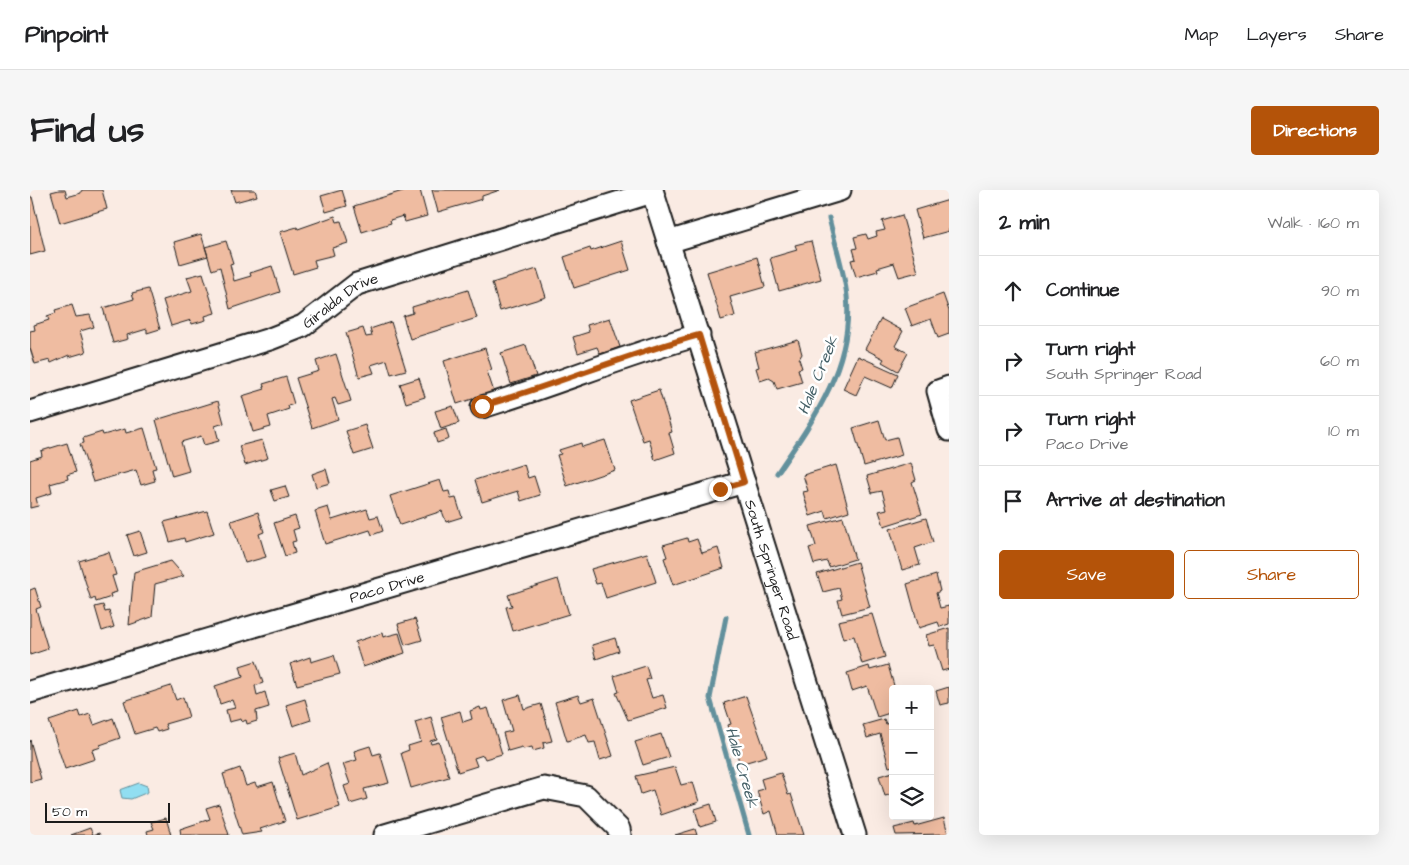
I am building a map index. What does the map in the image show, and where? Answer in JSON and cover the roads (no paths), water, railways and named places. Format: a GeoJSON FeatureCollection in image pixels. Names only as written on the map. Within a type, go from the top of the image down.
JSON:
{"type":"FeatureCollection","features":[{"type":"Feature","properties":{"kind":"street"},"geometry":{"type":"LineString","coordinates":[[668,242],[685,235],[840,190]]}},
{"type":"Feature","properties":{"kind":"street","name":"South Springer Road"},"geometry":{"type":"LineString","coordinates":[[652,191],[699,335],[855,835]]}},
{"type":"Feature","properties":{"kind":"street","name":"Giralda Drive"},"geometry":{"type":"LineString","coordinates":[[30,412],[270,339],[303,326],[357,284],[652,191]]}},
{"type":"Feature","properties":{"kind":"street"},"geometry":{"type":"LineString","coordinates":[[482,406],[538,389],[644,350],[699,335]]}},
{"type":"Feature","properties":{"kind":"street"},"geometry":{"type":"LineString","coordinates":[[943,389],[949,430]]}},
{"type":"Feature","properties":{"kind":"street","name":"Paco Drive"},"geometry":{"type":"LineString","coordinates":[[30,692],[744,482]]}},
{"type":"Feature","properties":{"kind":"street"},"geometry":{"type":"LineString","coordinates":[[385,835],[544,788],[586,796],[619,829],[620,835]]}},
{"type":"Feature","properties":{"kind":"water"},"geometry":{"type":"Polygon","coordinates":[[[139,783],[147,786],[148,792],[131,799],[122,798],[120,790],[139,783]]]}},
{"type":"Feature","properties":{"kind":"waterway","name":"Hale Creek"},"geometry":{"type":"LineString","coordinates":[[777,473],[817,412],[837,368],[844,345],[847,321],[846,286],[829,218]]}},
{"type":"Feature","properties":{"kind":"waterway","name":"Hale Creek"},"geometry":{"type":"LineString","coordinates":[[726,617],[710,698],[749,835]]}}]}
